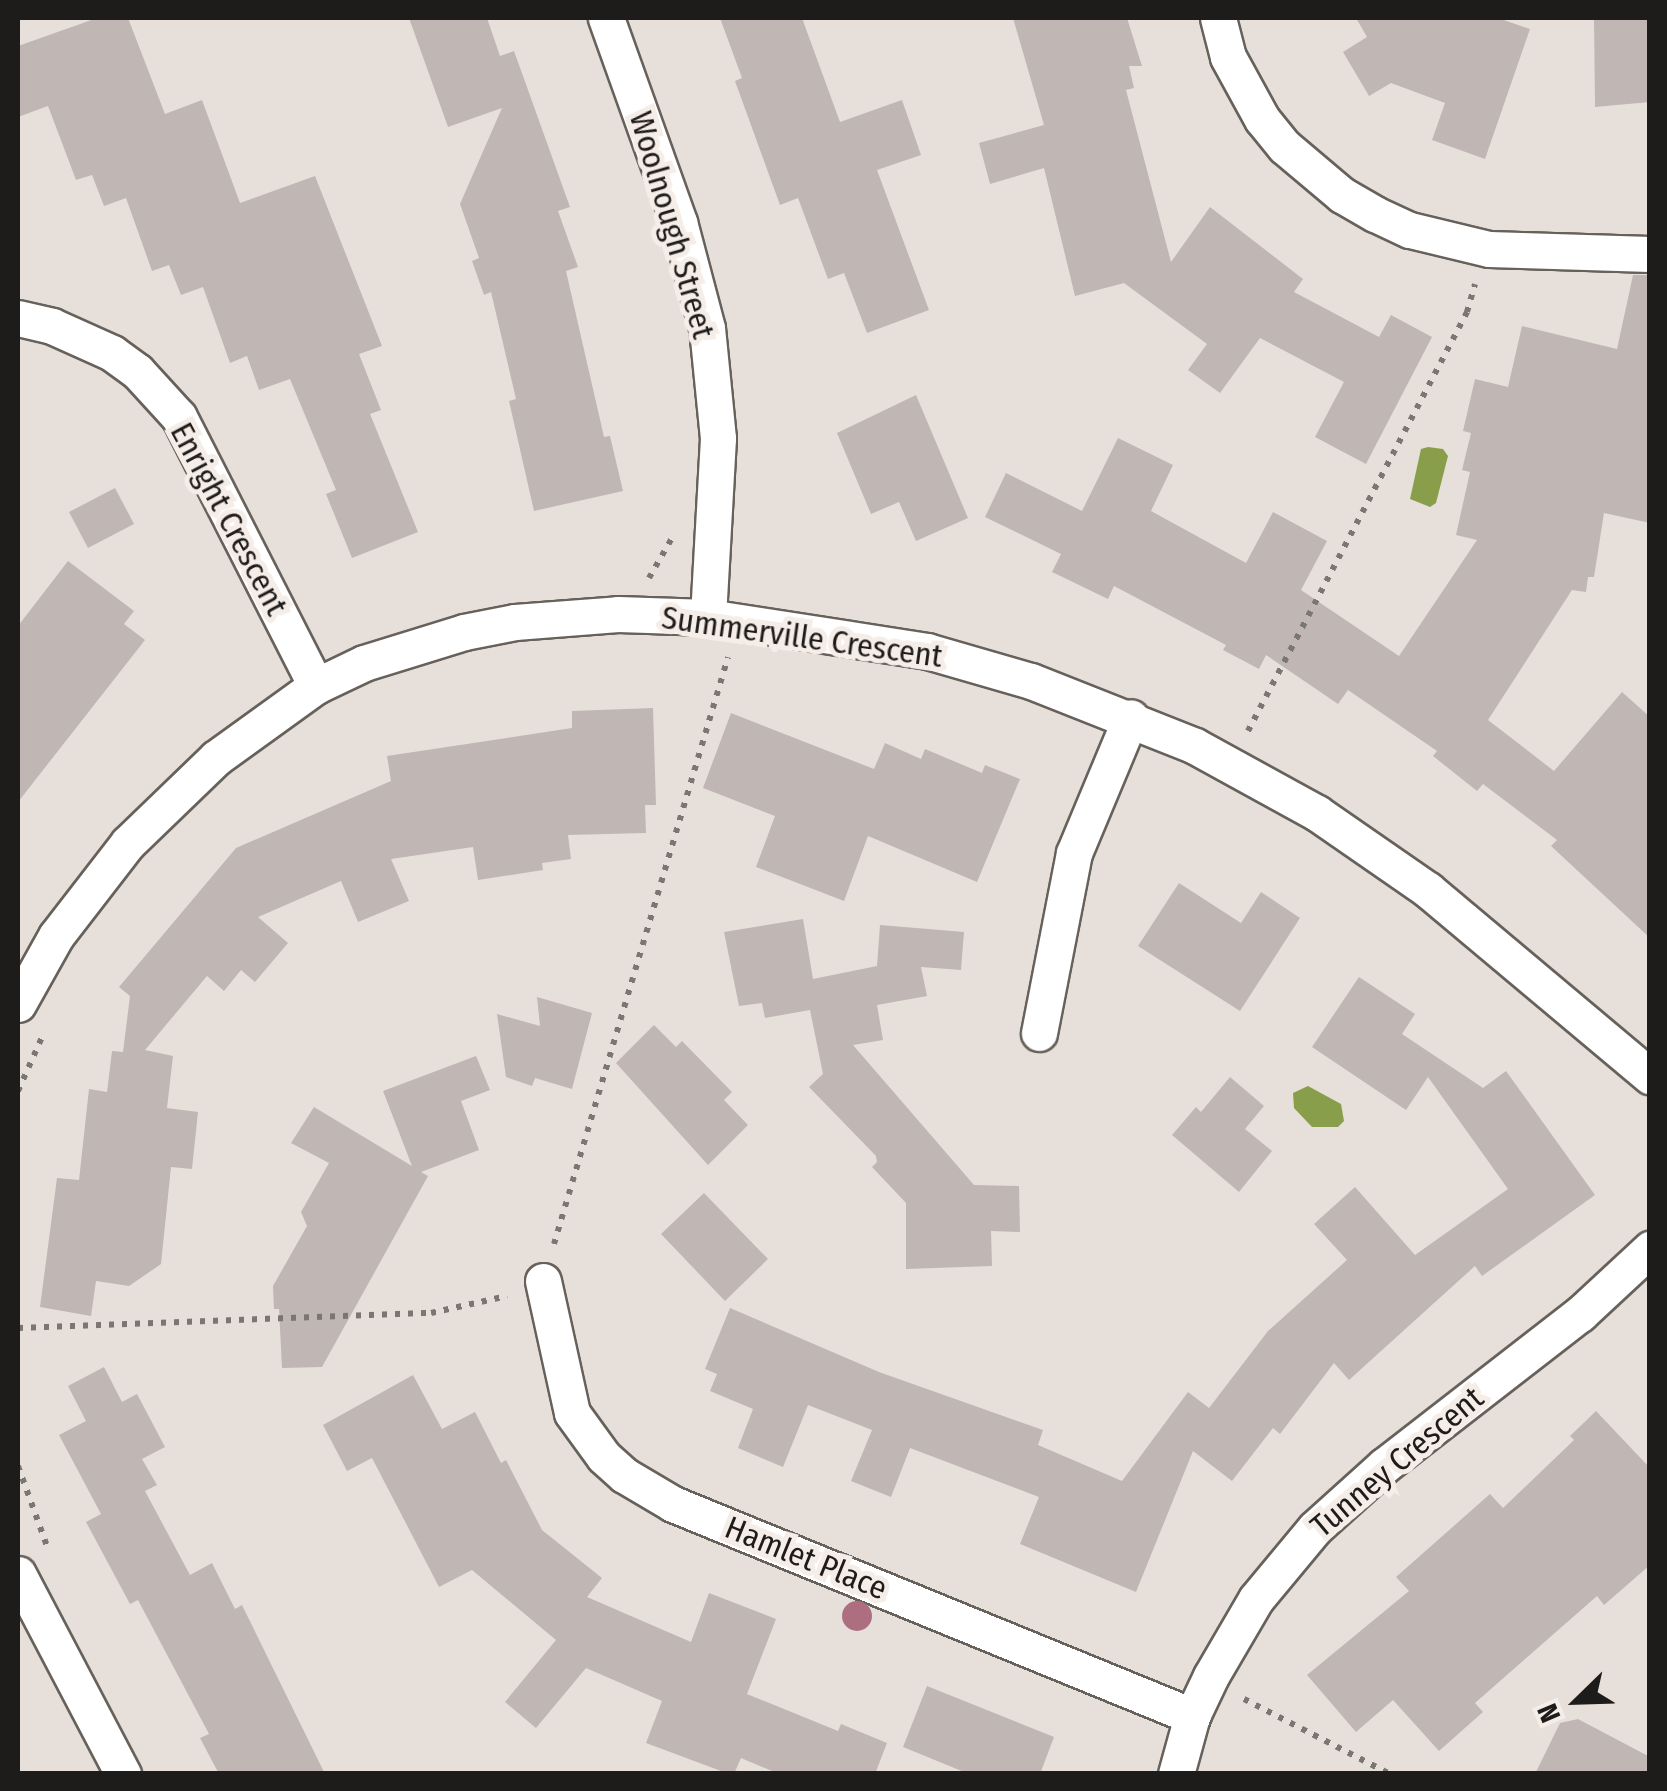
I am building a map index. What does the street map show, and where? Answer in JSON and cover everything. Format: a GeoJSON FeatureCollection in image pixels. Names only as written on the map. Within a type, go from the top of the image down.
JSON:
{"type":"FeatureCollection","features":[{"type":"Feature","properties":{"kind":"street","name":"Woolnough Street"},"geometry":{"type":"LineString","coordinates":[[606,18],[679,222],[708,328],[718,438],[711,633]]}},
{"type":"Feature","properties":{"kind":"street"},"geometry":{"type":"LineString","coordinates":[[1218,18],[1228,57],[1262,119],[1285,147],[1342,195],[1374,214],[1410,230],[1482,248],[1650,254]]}},
{"type":"Feature","properties":{"kind":"street","name":"Enright Crescent"},"geometry":{"type":"LineString","coordinates":[[18,311],[112,353],[137,371],[178,417],[316,686]]}},
{"type":"Feature","properties":{"kind":"street","name":"Summerville Crescent"},"geometry":{"type":"LineString","coordinates":[[18,1004],[56,936],[128,843],[216,758],[316,686],[381,658],[464,632],[516,622],[618,614],[711,633],[926,651],[1031,680],[1131,717],[1317,812],[1428,890],[1650,1076]]}},
{"type":"Feature","properties":{"kind":"street"},"geometry":{"type":"LineString","coordinates":[[1039,1033],[1074,853],[1131,717]]}},
{"type":"Feature","properties":{"kind":"street","name":"Tunney Crescent"},"geometry":{"type":"LineString","coordinates":[[1176,1774],[1192,1716],[1208,1680],[1256,1599],[1315,1528],[1386,1465],[1580,1314],[1650,1249]]}},
{"type":"Feature","properties":{"kind":"street","name":"Hamlet Place"},"geometry":{"type":"LineString","coordinates":[[544,1280],[572,1413],[604,1457],[624,1476],[673,1504],[1192,1716]]}},
{"type":"Feature","properties":{"kind":"street"},"geometry":{"type":"LineString","coordinates":[[18,1574],[124,1774]]}},
{"type":"Feature","properties":{"kind":"path"},"geometry":{"type":"LineString","coordinates":[[1229,765],[1467,312],[1482,248]]}},
{"type":"Feature","properties":{"kind":"path"},"geometry":{"type":"LineString","coordinates":[[649,572],[681,524]]}},
{"type":"Feature","properties":{"kind":"path"},"geometry":{"type":"LineString","coordinates":[[18,1328],[431,1313],[491,1302],[544,1280],[730,648],[711,633]]}},
{"type":"Feature","properties":{"kind":"path"},"geometry":{"type":"LineString","coordinates":[[18,1091],[48,1024]]}},
{"type":"Feature","properties":{"kind":"path"},"geometry":{"type":"LineString","coordinates":[[1208,1680],[1390,1774]]}},
{"type":"Feature","properties":{"kind":"shaded area"},"geometry":{"type":"Polygon","coordinates":[[[1421,449],[1443,449],[1448,456],[1436,503],[1430,507],[1410,499],[1421,449]]]}},
{"type":"Feature","properties":{"kind":"shaded area"},"geometry":{"type":"Polygon","coordinates":[[[1308,1086],[1341,1104],[1344,1121],[1338,1127],[1312,1127],[1294,1108],[1293,1093],[1308,1086]]]}},
{"type":"Feature","properties":{"kind":"building"},"geometry":{"type":"Polygon","coordinates":[[[97,18],[128,18],[165,114],[202,100],[240,203],[315,176],[382,346],[359,354],[381,410],[370,414],[418,532],[352,558],[326,494],[336,490],[290,379],[259,390],[247,356],[230,363],[203,287],[181,295],[169,265],[152,271],[126,198],[104,206],[92,175],[76,180],[48,106],[18,117],[18,46],[97,18]]]}},
{"type":"Feature","properties":{"kind":"building"},"geometry":{"type":"Polygon","coordinates":[[[409,18],[487,18],[500,56],[514,51],[570,207],[558,211],[578,267],[566,271],[604,437],[610,436],[623,491],[534,511],[509,401],[516,399],[491,292],[484,295],[472,261],[479,258],[460,204],[502,108],[448,127],[409,18]]]}},
{"type":"Feature","properties":{"kind":"building"},"geometry":{"type":"Polygon","coordinates":[[[720,18],[802,18],[840,122],[902,100],[921,155],[877,170],[929,310],[867,333],[844,273],[828,279],[798,198],[780,205],[735,81],[742,78],[720,18]]]}},
{"type":"Feature","properties":{"kind":"building"},"geometry":{"type":"Polygon","coordinates":[[[1013,18],[1127,18],[1142,66],[1129,66],[1134,88],[1126,90],[1171,262],[1210,207],[1303,279],[1294,292],[1379,337],[1391,315],[1432,337],[1366,464],[1315,437],[1344,382],[1260,338],[1220,393],[1188,370],[1207,344],[1124,283],[1075,296],[1044,168],[990,184],[979,143],[1044,125],[1013,18]]]}},
{"type":"Feature","properties":{"kind":"building"},"geometry":{"type":"Polygon","coordinates":[[[1356,18],[1498,18],[1530,29],[1485,159],[1432,140],[1445,103],[1391,83],[1369,96],[1343,52],[1367,37],[1356,18]]]}},
{"type":"Feature","properties":{"kind":"building"},"geometry":{"type":"Polygon","coordinates":[[[1594,18],[1650,18],[1650,102],[1595,107],[1594,18]]]}},
{"type":"Feature","properties":{"kind":"building"},"geometry":{"type":"Polygon","coordinates":[[[1633,275],[1650,275],[1650,523],[1604,513],[1594,577],[1588,577],[1586,592],[1572,590],[1488,720],[1554,771],[1622,692],[1650,717],[1650,938],[1551,846],[1557,840],[1483,784],[1477,791],[1433,756],[1437,751],[1348,690],[1338,704],[1266,655],[1259,669],[1223,650],[1226,645],[1114,586],[1108,599],[1052,572],[1061,554],[985,517],[1006,473],[1082,511],[1118,438],[1173,465],[1151,511],[1246,563],[1273,512],[1327,541],[1301,590],[1399,656],[1477,540],[1456,535],[1470,472],[1462,470],[1471,433],[1463,431],[1475,379],[1508,387],[1522,326],[1617,349],[1633,275]]]}},
{"type":"Feature","properties":{"kind":"building"},"geometry":{"type":"Polygon","coordinates":[[[916,395],[968,518],[916,541],[899,502],[871,514],[837,433],[916,395]]]}},
{"type":"Feature","properties":{"kind":"building"},"geometry":{"type":"Polygon","coordinates":[[[115,488],[134,524],[88,548],[69,512],[115,488]]]}},
{"type":"Feature","properties":{"kind":"building"},"geometry":{"type":"Polygon","coordinates":[[[68,561],[134,611],[124,624],[145,640],[18,802],[18,626],[68,561]]]}},
{"type":"Feature","properties":{"kind":"building"},"geometry":{"type":"Polygon","coordinates":[[[653,708],[656,805],[645,805],[646,833],[568,835],[571,859],[542,863],[543,870],[478,880],[473,847],[391,859],[409,901],[358,922],[341,881],[258,917],[288,943],[255,982],[241,970],[224,991],[207,976],[145,1050],[173,1056],[167,1108],[198,1112],[192,1169],[171,1167],[161,1264],[129,1286],[96,1281],[91,1316],[40,1307],[57,1178],[79,1180],[89,1089],[107,1092],[112,1051],[123,1052],[130,996],[119,987],[236,848],[391,781],[387,756],[572,728],[572,711],[653,708]]]}},
{"type":"Feature","properties":{"kind":"building"},"geometry":{"type":"Polygon","coordinates":[[[731,713],[874,769],[885,743],[921,759],[925,749],[982,773],[985,765],[1020,779],[977,882],[868,836],[844,901],[756,867],[775,816],[703,788],[731,713]]]}},
{"type":"Feature","properties":{"kind":"building"},"geometry":{"type":"Polygon","coordinates":[[[1179,883],[1241,923],[1261,892],[1300,918],[1240,1011],[1138,946],[1179,883]]]}},
{"type":"Feature","properties":{"kind":"building"},"geometry":{"type":"Polygon","coordinates":[[[803,919],[813,979],[877,966],[880,925],[964,932],[961,970],[921,967],[927,996],[877,1005],[883,1040],[853,1045],[974,1185],[1019,1186],[1020,1232],[991,1231],[992,1266],[906,1269],[906,1203],[872,1167],[876,1156],[809,1087],[823,1074],[810,1010],[765,1018],[762,1003],[739,1006],[724,932],[803,919]]]}},
{"type":"Feature","properties":{"kind":"building"},"geometry":{"type":"Polygon","coordinates":[[[1359,977],[1415,1014],[1402,1034],[1483,1088],[1506,1071],[1595,1195],[1482,1276],[1475,1266],[1349,1380],[1334,1363],[1280,1434],[1273,1428],[1232,1481],[1193,1451],[1136,1592],[1020,1544],[1039,1497],[910,1448],[891,1497],[851,1481],[872,1430],[808,1405],[783,1467],[738,1448],[753,1409],[710,1391],[717,1374],[705,1369],[730,1308],[879,1372],[1043,1430],[1038,1445],[1122,1481],[1188,1392],[1209,1408],[1268,1331],[1347,1260],[1314,1224],[1355,1187],[1415,1255],[1508,1189],[1428,1077],[1406,1110],[1312,1047],[1359,977]]]}},
{"type":"Feature","properties":{"kind":"building"},"geometry":{"type":"Polygon","coordinates":[[[537,997],[592,1013],[572,1089],[535,1078],[532,1086],[506,1077],[497,1014],[540,1026],[537,997]]]}},
{"type":"Feature","properties":{"kind":"building"},"geometry":{"type":"Polygon","coordinates":[[[654,1025],[676,1047],[682,1041],[732,1092],[724,1100],[748,1125],[708,1165],[616,1063],[654,1025]]]}},
{"type":"Feature","properties":{"kind":"building"},"geometry":{"type":"Polygon","coordinates":[[[476,1056],[490,1090],[461,1101],[479,1150],[421,1172],[428,1176],[322,1367],[282,1368],[279,1309],[274,1309],[273,1286],[307,1226],[301,1212],[329,1163],[291,1143],[314,1107],[412,1166],[383,1091],[476,1056]]]}},
{"type":"Feature","properties":{"kind":"building"},"geometry":{"type":"Polygon","coordinates":[[[1230,1077],[1264,1106],[1245,1129],[1272,1151],[1239,1192],[1172,1135],[1196,1107],[1201,1112],[1230,1077]]]}},
{"type":"Feature","properties":{"kind":"building"},"geometry":{"type":"Polygon","coordinates":[[[704,1193],[768,1259],[725,1301],[661,1234],[704,1193]]]}},
{"type":"Feature","properties":{"kind":"building"},"geometry":{"type":"Polygon","coordinates":[[[104,1367],[122,1402],[137,1394],[165,1447],[142,1459],[157,1485],[145,1491],[190,1575],[212,1563],[235,1609],[242,1605],[325,1774],[219,1774],[200,1738],[209,1734],[138,1600],[130,1604],[86,1522],[101,1514],[59,1435],[86,1421],[68,1386],[104,1367]]]}},
{"type":"Feature","properties":{"kind":"building"},"geometry":{"type":"Polygon","coordinates":[[[413,1375],[442,1429],[475,1412],[501,1463],[506,1460],[542,1530],[602,1578],[587,1597],[691,1642],[709,1593],[776,1619],[747,1694],[838,1731],[841,1724],[887,1743],[875,1774],[779,1774],[741,1758],[734,1774],[729,1774],[646,1743],[662,1701],[586,1668],[536,1728],[505,1702],[556,1640],[472,1570],[439,1587],[372,1458],[347,1471],[323,1425],[413,1375]]]}},
{"type":"Feature","properties":{"kind":"building"},"geometry":{"type":"Polygon","coordinates":[[[1596,1411],[1650,1468],[1650,1565],[1604,1605],[1597,1596],[1475,1703],[1483,1712],[1439,1751],[1393,1700],[1356,1732],[1307,1675],[1409,1591],[1396,1577],[1490,1494],[1503,1508],[1574,1440],[1570,1436],[1596,1411]]]}},
{"type":"Feature","properties":{"kind":"building"},"geometry":{"type":"Polygon","coordinates":[[[927,1686],[1054,1737],[1040,1774],[969,1774],[903,1747],[927,1686]]]}},
{"type":"Feature","properties":{"kind":"building"},"geometry":{"type":"Polygon","coordinates":[[[1578,1719],[1650,1757],[1650,1774],[1535,1774],[1560,1723],[1578,1719]]]}}]}
